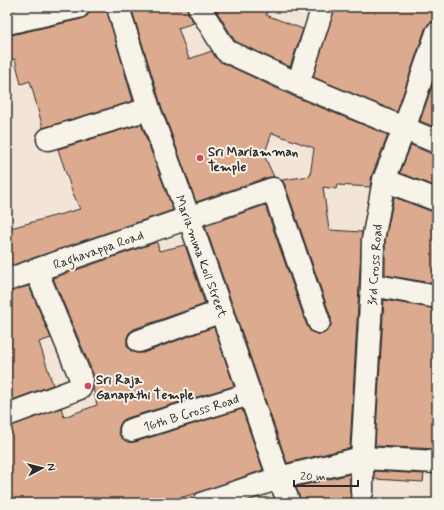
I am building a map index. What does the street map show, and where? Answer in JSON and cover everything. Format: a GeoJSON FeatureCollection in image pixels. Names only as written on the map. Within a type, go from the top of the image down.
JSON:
{"type":"FeatureCollection","features":[{"type":"Feature","properties":{"kind":"street"},"geometry":{"type":"LineString","coordinates":[[7,23],[78,7]]}},
{"type":"Feature","properties":{"kind":"street","name":"Mariamma Koil Street"},"geometry":{"type":"LineString","coordinates":[[118,7],[149,109],[289,503]]}},
{"type":"Feature","properties":{"kind":"street"},"geometry":{"type":"LineString","coordinates":[[199,7],[226,51],[298,84],[437,142]]}},
{"type":"Feature","properties":{"kind":"street"},"geometry":{"type":"LineString","coordinates":[[298,84],[323,7]]}},
{"type":"Feature","properties":{"kind":"street","name":"3rd Cross Road"},"geometry":{"type":"LineString","coordinates":[[362,492],[362,458],[372,285],[373,240],[384,180],[436,42]]}},
{"type":"Feature","properties":{"kind":"street"},"geometry":{"type":"LineString","coordinates":[[48,139],[149,109]]}},
{"type":"Feature","properties":{"kind":"street"},"geometry":{"type":"LineString","coordinates":[[384,180],[437,200]]}},
{"type":"Feature","properties":{"kind":"street","name":"Raghavappa Road"},"geometry":{"type":"LineString","coordinates":[[7,280],[273,189],[318,322]]}},
{"type":"Feature","properties":{"kind":"street"},"geometry":{"type":"LineString","coordinates":[[7,415],[80,388],[82,384],[36,270]]}},
{"type":"Feature","properties":{"kind":"street"},"geometry":{"type":"LineString","coordinates":[[372,285],[437,297]]}},
{"type":"Feature","properties":{"kind":"street"},"geometry":{"type":"LineString","coordinates":[[139,341],[222,311]]}},
{"type":"Feature","properties":{"kind":"street","name":"16th B Cross Road"},"geometry":{"type":"LineString","coordinates":[[131,430],[250,394]]}},
{"type":"Feature","properties":{"kind":"street"},"geometry":{"type":"LineString","coordinates":[[204,503],[279,478],[362,458],[437,462]]}},
{"type":"Feature","properties":{"kind":"building"},"geometry":{"type":"Polygon","coordinates":[[[90,7],[106,7],[133,101],[43,128],[30,81],[21,84],[15,59],[7,61],[7,36],[81,19],[87,16],[90,11],[90,7]]]}},
{"type":"Feature","properties":{"kind":"building"},"geometry":{"type":"Polygon","coordinates":[[[131,7],[187,7],[188,14],[194,23],[178,28],[189,59],[212,51],[216,58],[221,62],[293,96],[388,135],[372,175],[370,187],[337,185],[336,189],[323,187],[329,230],[362,232],[350,448],[287,463],[205,226],[265,205],[307,326],[311,332],[323,334],[331,325],[331,318],[282,180],[310,176],[314,148],[272,133],[264,155],[274,177],[269,177],[196,202],[161,105],[131,7]]]}},
{"type":"Feature","properties":{"kind":"building"},"geometry":{"type":"Polygon","coordinates":[[[214,7],[269,7],[266,15],[303,29],[290,67],[235,41],[214,7]]]}},
{"type":"Feature","properties":{"kind":"building"},"geometry":{"type":"Polygon","coordinates":[[[335,7],[421,7],[437,13],[437,21],[429,23],[425,29],[397,112],[313,77],[335,7]]]}},
{"type":"Feature","properties":{"kind":"building"},"geometry":{"type":"Polygon","coordinates":[[[437,71],[437,128],[420,121],[437,71]]]}},
{"type":"Feature","properties":{"kind":"building"},"geometry":{"type":"Polygon","coordinates":[[[141,124],[173,210],[7,267],[7,229],[80,209],[72,191],[58,149],[141,124]]]}},
{"type":"Feature","properties":{"kind":"building"},"geometry":{"type":"Polygon","coordinates":[[[411,145],[432,154],[437,154],[437,187],[400,173],[411,145]]]}},
{"type":"Feature","properties":{"kind":"building"},"geometry":{"type":"Polygon","coordinates":[[[394,197],[433,212],[437,212],[437,284],[385,275],[385,241],[394,197]]]}},
{"type":"Feature","properties":{"kind":"building"},"geometry":{"type":"Polygon","coordinates":[[[157,242],[159,251],[185,245],[205,304],[134,329],[129,333],[127,338],[127,346],[131,351],[143,353],[214,327],[234,386],[127,418],[122,421],[119,427],[119,434],[128,442],[135,442],[242,409],[263,470],[197,493],[162,503],[7,503],[7,427],[61,408],[64,417],[97,405],[93,388],[94,376],[53,278],[157,242]]]}},
{"type":"Feature","properties":{"kind":"building"},"geometry":{"type":"Polygon","coordinates":[[[29,286],[51,338],[39,342],[53,385],[7,402],[7,292],[29,286]]]}},
{"type":"Feature","properties":{"kind":"building"},"geometry":{"type":"Polygon","coordinates":[[[384,300],[437,309],[437,449],[375,446],[384,300]]]}},
{"type":"Feature","properties":{"kind":"building"},"geometry":{"type":"Polygon","coordinates":[[[374,471],[424,474],[423,482],[374,479],[374,471]]]}},
{"type":"Feature","properties":{"kind":"building"},"geometry":{"type":"Polygon","coordinates":[[[350,474],[351,499],[356,503],[301,503],[296,487],[350,474]]]}},
{"type":"Feature","properties":{"kind":"place","name":"Sri Mariamman Temple"},"geometry":{"type":"Point","coordinates":[200,158]}},
{"type":"Feature","properties":{"kind":"place","name":"Sri Raja Ganapathi Temple"},"geometry":{"type":"Point","coordinates":[88,386]}}]}
